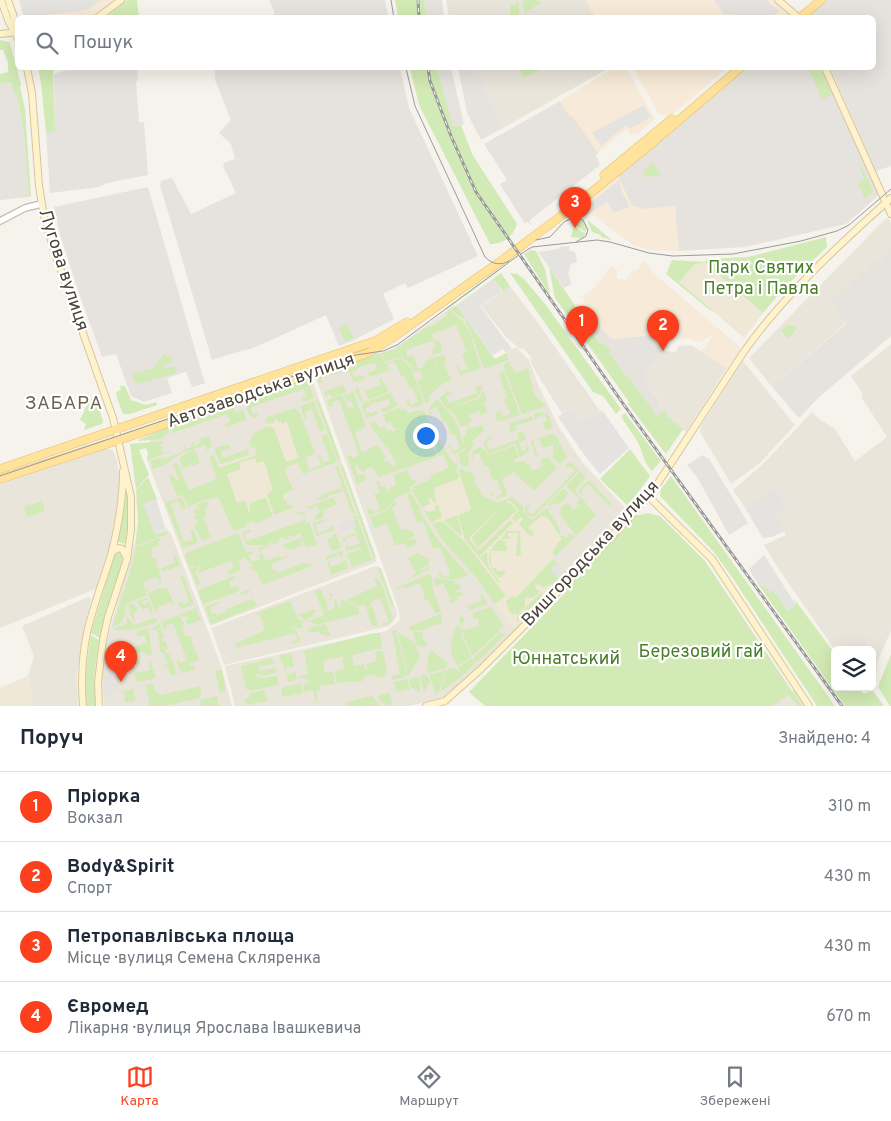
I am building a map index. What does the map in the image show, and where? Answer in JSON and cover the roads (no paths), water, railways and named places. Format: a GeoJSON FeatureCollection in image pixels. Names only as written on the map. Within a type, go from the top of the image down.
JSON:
{"type":"FeatureCollection","features":[{"type":"Feature","properties":{"kind":"main road"},"geometry":{"type":"LineString","coordinates":[[1,0],[8,20],[15,32]]}},
{"type":"Feature","properties":{"kind":"main road"},"geometry":{"type":"LineString","coordinates":[[8,0],[15,22]]}},
{"type":"Feature","properties":{"kind":"main road"},"geometry":{"type":"LineString","coordinates":[[101,15],[121,0]]}},
{"type":"Feature","properties":{"kind":"main road"},"geometry":{"type":"LineString","coordinates":[[778,0],[794,15]]}},
{"type":"Feature","properties":{"kind":"main road"},"geometry":{"type":"LineString","coordinates":[[798,15],[813,0]]}},
{"type":"Feature","properties":{"kind":"main road"},"geometry":{"type":"LineString","coordinates":[[799,15],[821,0]]}},
{"type":"Feature","properties":{"kind":"main road"},"geometry":{"type":"LineString","coordinates":[[0,34],[15,35]]}},
{"type":"Feature","properties":{"kind":"main road","name":"Лугова вулиця"},"geometry":{"type":"LineString","coordinates":[[27,70],[32,93],[41,204],[54,251],[115,428],[123,463]]}},
{"type":"Feature","properties":{"kind":"main road"},"geometry":{"type":"LineString","coordinates":[[499,259],[571,204],[731,70]]}},
{"type":"Feature","properties":{"kind":"main road"},"geometry":{"type":"LineString","coordinates":[[499,259],[574,207],[738,70]]}},
{"type":"Feature","properties":{"kind":"main road"},"geometry":{"type":"LineString","coordinates":[[826,70],[888,200],[891,214]]}},
{"type":"Feature","properties":{"kind":"main road","name":"Вишгородська вулиця"},"geometry":{"type":"LineString","coordinates":[[430,706],[445,701],[481,669],[576,574],[648,496],[680,451],[746,348],[805,280],[888,200]]}},
{"type":"Feature","properties":{"kind":"main road","name":"Автозаводська вулиця"},"geometry":{"type":"LineString","coordinates":[[0,469],[115,428],[375,341],[413,318],[499,259]]}},
{"type":"Feature","properties":{"kind":"main road","name":"Автозаводська вулиця"},"geometry":{"type":"LineString","coordinates":[[0,479],[131,436],[364,355],[416,322],[499,259]]}},
{"type":"Feature","properties":{"kind":"main road"},"geometry":{"type":"LineString","coordinates":[[83,706],[82,669],[87,632],[111,555],[121,502],[123,463]]}},
{"type":"Feature","properties":{"kind":"main road"},"geometry":{"type":"LineString","coordinates":[[100,706],[98,676],[103,640],[108,617],[127,559],[132,511],[129,485],[123,463]]}},
{"type":"Feature","properties":{"kind":"main road"},"geometry":{"type":"LineString","coordinates":[[648,496],[712,559],[809,706]]}},
{"type":"Feature","properties":{"kind":"main road"},"geometry":{"type":"LineString","coordinates":[[111,555],[115,549],[120,548],[124,550],[127,559]]}},
{"type":"Feature","properties":{"kind":"street"},"geometry":{"type":"LineString","coordinates":[[0,221],[25,208],[41,204]]}},
{"type":"Feature","properties":{"kind":"tram line"},"geometry":{"type":"LineString","coordinates":[[391,0],[394,15]]}},
{"type":"Feature","properties":{"kind":"tram line"},"geometry":{"type":"LineString","coordinates":[[406,70],[415,106],[485,257],[496,264],[509,261]]}},
{"type":"Feature","properties":{"kind":"tram line"},"geometry":{"type":"LineString","coordinates":[[0,476],[356,355],[383,351],[397,345],[532,247],[597,240],[649,253],[673,256],[733,254],[801,241],[837,231],[849,225],[891,189]]}},
{"type":"Feature","properties":{"kind":"tram line"},"geometry":{"type":"LineString","coordinates":[[536,240],[550,237],[564,222],[574,217],[583,220],[588,230],[586,236],[576,242]]}},
{"type":"Feature","properties":{"kind":"railway"},"geometry":{"type":"LineString","coordinates":[[418,0],[419,15]]}},
{"type":"Feature","properties":{"kind":"railway"},"geometry":{"type":"LineString","coordinates":[[428,70],[430,81],[451,136],[476,192],[624,405],[842,706]]}},
{"type":"Feature","properties":{"kind":"place","name":"Петропавлівська площа"},"geometry":{"type":"Point","coordinates":[575,228]}},
{"type":"Feature","properties":{"kind":"place","name":"Пріорка"},"geometry":{"type":"Point","coordinates":[582,347]}},
{"type":"Feature","properties":{"kind":"place","name":"Body&Spirit"},"geometry":{"type":"Point","coordinates":[663,351]}},
{"type":"Feature","properties":{"kind":"place","name":"Євромед"},"geometry":{"type":"Point","coordinates":[121,682]}},
{"type":"Feature","properties":{"kind":"district","name":"ЗАБАРА"},"geometry":{"type":"Point","coordinates":[64,404]}},
{"type":"Feature","properties":{"kind":"park label","name":"Парк Святих Петра і Павла"},"geometry":{"type":"Point","coordinates":[761,278]}},
{"type":"Feature","properties":{"kind":"park label","name":"Березовий гай"},"geometry":{"type":"Point","coordinates":[701,652]}},
{"type":"Feature","properties":{"kind":"park label","name":"Юннатський"},"geometry":{"type":"Point","coordinates":[566,659]}}]}
